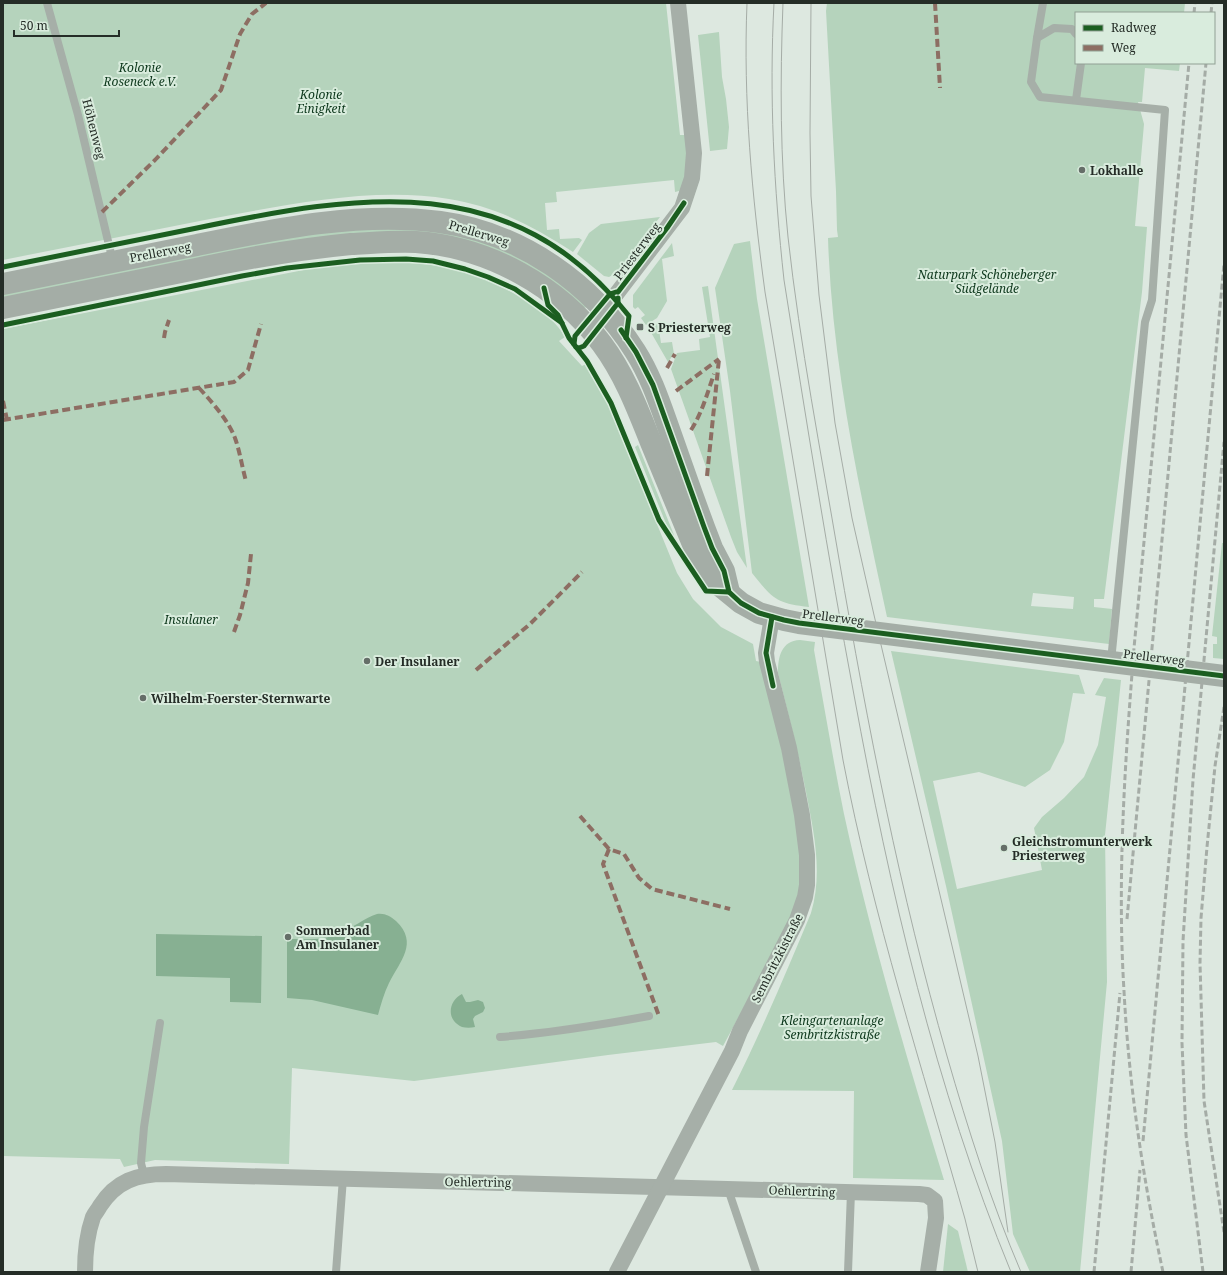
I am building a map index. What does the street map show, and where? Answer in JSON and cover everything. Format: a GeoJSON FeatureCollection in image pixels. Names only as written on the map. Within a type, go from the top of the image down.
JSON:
{"type":"FeatureCollection","features":[{"type":"Feature","properties":{"kind":"main road","name":"Prellerweg"},"geometry":{"type":"LineString","coordinates":[[3,284],[253,234],[294,227],[363,220],[425,220],[453,224],[477,230],[502,239],[530,252],[565,274],[604,310],[626,338],[649,377],[712,548],[724,571],[729,592]]}},
{"type":"Feature","properties":{"kind":"main road","name":"Prellerweg"},"geometry":{"type":"LineString","coordinates":[[3,308],[285,252],[357,244],[416,242],[464,251],[493,261],[535,282],[553,295],[589,328],[615,363],[626,383],[702,565],[708,576],[741,603],[751,609],[772,617],[805,624],[1224,676]]}},
{"type":"Feature","properties":{"kind":"street","name":"Priesterweg"},"geometry":{"type":"LineString","coordinates":[[589,328],[682,208],[691,186],[694,167],[694,153],[678,3]]}},
{"type":"Feature","properties":{"kind":"street","name":"Sembritzkistraße"},"geometry":{"type":"LineString","coordinates":[[617,1272],[729,1057],[740,1031],[791,932],[802,908],[805,897],[807,862],[802,815],[789,748],[767,662],[766,653],[772,617]]}},
{"type":"Feature","properties":{"kind":"street","name":"Oehlertring"},"geometry":{"type":"LineString","coordinates":[[85,1272],[86,1250],[94,1216],[106,1197],[129,1180],[144,1175],[166,1174],[920,1194],[927,1195],[935,1201],[936,1218],[928,1272]]}},
{"type":"Feature","properties":{"kind":"lane","name":"Höhenweg"},"geometry":{"type":"LineString","coordinates":[[47,3],[78,115],[114,262]]}},
{"type":"Feature","properties":{"kind":"lane"},"geometry":{"type":"LineString","coordinates":[[1043,3],[1031,82],[1040,97],[1165,110],[1152,300],[1145,322],[1111,662]]}},
{"type":"Feature","properties":{"kind":"lane"},"geometry":{"type":"LineString","coordinates":[[1037,38],[1054,28],[1072,29],[1075,33]]}},
{"type":"Feature","properties":{"kind":"lane"},"geometry":{"type":"LineString","coordinates":[[1076,100],[1081,64]]}},
{"type":"Feature","properties":{"kind":"lane"},"geometry":{"type":"LineString","coordinates":[[500,1037],[603,1024],[649,1016]]}},
{"type":"Feature","properties":{"kind":"lane"},"geometry":{"type":"LineString","coordinates":[[144,1175],[141,1166],[141,1156],[160,1023]]}},
{"type":"Feature","properties":{"kind":"lane"},"geometry":{"type":"LineString","coordinates":[[336,1272],[343,1178]]}},
{"type":"Feature","properties":{"kind":"lane"},"geometry":{"type":"LineString","coordinates":[[728,1189],[756,1272]]}},
{"type":"Feature","properties":{"kind":"lane"},"geometry":{"type":"LineString","coordinates":[[848,1272],[851,1192]]}},
{"type":"Feature","properties":{"kind":"green space","name":"Kolonie Einigkeit"},"geometry":{"type":"Polygon","coordinates":[[[3,3],[666,3],[680,135],[686,135],[688,157],[683,190],[675,192],[674,180],[556,192],[557,202],[545,203],[547,230],[559,229],[560,239],[579,238],[582,240],[573,252],[529,226],[499,212],[483,207],[449,199],[390,195],[329,199],[269,208],[3,260],[3,3]]]}},
{"type":"Feature","properties":{"kind":"green space","name":"Naturpark Schöneberger Südgelände"},"geometry":{"type":"Polygon","coordinates":[[[827,3],[1185,3],[1184,12],[1075,12],[1075,64],[1180,64],[1179,71],[1145,68],[1142,102],[1138,102],[1144,124],[1135,226],[1147,227],[1142,292],[1104,599],[1094,599],[1094,607],[1112,609],[1109,644],[887,617],[849,429],[835,334],[828,238],[838,237],[826,11],[827,3]],[[1033,593],[1031,606],[1073,609],[1074,597],[1033,593]]]}},
{"type":"Feature","properties":{"kind":"green space"},"geometry":{"type":"Polygon","coordinates":[[[719,32],[722,77],[729,127],[727,149],[710,151],[698,35],[719,32]]]}},
{"type":"Feature","properties":{"kind":"green space"},"geometry":{"type":"Polygon","coordinates":[[[660,217],[616,273],[609,277],[604,276],[577,254],[589,233],[601,224],[660,217]]]}},
{"type":"Feature","properties":{"kind":"green space"},"geometry":{"type":"Polygon","coordinates":[[[412,227],[481,240],[539,266],[591,307],[581,308],[430,236],[3,300],[3,292],[311,232],[412,227]]]}},
{"type":"Feature","properties":{"kind":"green space"},"geometry":{"type":"Polygon","coordinates":[[[750,241],[757,299],[809,607],[789,604],[776,598],[765,589],[752,573],[730,391],[715,288],[734,244],[750,241]]]}},
{"type":"Feature","properties":{"kind":"green space"},"geometry":{"type":"Polygon","coordinates":[[[672,243],[674,256],[662,259],[667,301],[657,318],[646,325],[641,318],[645,315],[638,307],[635,309],[633,307],[633,295],[672,243]]]}},
{"type":"Feature","properties":{"kind":"green space","name":"Insulaner"},"geometry":{"type":"Polygon","coordinates":[[[380,263],[426,264],[443,267],[474,276],[505,289],[533,305],[551,320],[565,337],[559,341],[582,366],[586,364],[609,407],[677,573],[693,599],[721,627],[753,644],[756,661],[761,662],[796,810],[802,881],[790,922],[723,1046],[716,1042],[414,1081],[292,1068],[289,1164],[155,1160],[124,1167],[120,1159],[3,1156],[3,329],[324,266],[380,263]]]}},
{"type":"Feature","properties":{"kind":"green space"},"geometry":{"type":"Polygon","coordinates":[[[708,286],[747,568],[737,552],[731,537],[671,369],[677,353],[700,350],[699,339],[710,337],[702,287],[708,286]]]}},
{"type":"Feature","properties":{"kind":"green space"},"geometry":{"type":"Polygon","coordinates":[[[658,323],[661,343],[672,342],[674,354],[668,362],[649,329],[658,323]]]}},
{"type":"Feature","properties":{"kind":"green space"},"geometry":{"type":"Polygon","coordinates":[[[638,445],[674,535],[671,536],[635,447],[638,445]]]}},
{"type":"Feature","properties":{"kind":"green space"},"geometry":{"type":"Polygon","coordinates":[[[1222,543],[1224,543],[1224,659],[1213,658],[1213,644],[1217,644],[1217,637],[1212,636],[1222,543]]]}},
{"type":"Feature","properties":{"kind":"green space","name":"Kleingartenanlage Sembritzkistraße"},"geometry":{"type":"Polygon","coordinates":[[[800,640],[815,642],[814,650],[832,753],[844,814],[866,906],[890,998],[944,1180],[853,1178],[854,1091],[732,1090],[783,980],[811,913],[815,898],[817,868],[812,823],[800,762],[778,673],[782,651],[789,643],[800,640]]]}},
{"type":"Feature","properties":{"kind":"green space"},"geometry":{"type":"Polygon","coordinates":[[[891,651],[1079,675],[1085,694],[1073,693],[1064,742],[1050,770],[1025,787],[979,772],[933,781],[957,889],[1042,870],[1034,828],[1042,817],[1064,798],[1084,777],[1098,745],[1106,697],[1095,695],[1104,678],[1121,680],[1105,835],[1107,982],[1080,1272],[1030,1272],[1013,1234],[1002,1141],[946,886],[891,651]]]}},
{"type":"Feature","properties":{"kind":"green space"},"geometry":{"type":"Polygon","coordinates":[[[948,1224],[958,1231],[968,1272],[943,1272],[948,1224]]]}},
{"type":"Feature","properties":{"kind":"shaded area"},"geometry":{"type":"Polygon","coordinates":[[[377,914],[387,915],[396,921],[403,929],[407,944],[402,960],[389,983],[378,1015],[312,1000],[287,998],[287,939],[314,939],[334,936],[377,914]]]}},
{"type":"Feature","properties":{"kind":"shaded area"},"geometry":{"type":"Polygon","coordinates":[[[156,934],[262,936],[261,1003],[230,1002],[230,978],[156,976],[156,934]]]}},
{"type":"Feature","properties":{"kind":"shaded area"},"geometry":{"type":"Polygon","coordinates":[[[462,994],[466,1002],[478,1000],[483,1002],[485,1008],[483,1012],[475,1016],[473,1019],[475,1027],[462,1027],[453,1020],[451,1015],[454,1001],[462,994]]]}},
{"type":"Feature","properties":{"kind":"tram line"},"geometry":{"type":"LineString","coordinates":[[747,3],[746,76],[750,148],[760,256],[843,760],[855,818],[883,934],[965,1219],[978,1272]]}},
{"type":"Feature","properties":{"kind":"tram line"},"geometry":{"type":"LineString","coordinates":[[774,3],[772,73],[773,142],[784,280],[844,643],[868,768],[899,915],[937,1060],[959,1131],[1011,1272]]}},
{"type":"Feature","properties":{"kind":"tram line"},"geometry":{"type":"LineString","coordinates":[[783,3],[781,120],[783,179],[788,237],[798,318],[811,399],[850,622],[886,809],[914,933],[930,995],[972,1138],[1000,1219],[1021,1272]]}},
{"type":"Feature","properties":{"kind":"tram line"},"geometry":{"type":"LineString","coordinates":[[811,3],[811,196],[819,295],[835,423],[852,518],[978,1056],[995,1142],[1008,1232]]}},
{"type":"Feature","properties":{"kind":"railway"},"geometry":{"type":"LineString","coordinates":[[1194,12],[1195,3]]}},
{"type":"Feature","properties":{"kind":"railway"},"geometry":{"type":"LineString","coordinates":[[1211,12],[1212,3]]}},
{"type":"Feature","properties":{"kind":"railway"},"geometry":{"type":"LineString","coordinates":[[1163,1272],[1149,1202],[1133,1097],[1126,1027],[1121,905],[1125,777],[1134,648],[1189,64]]}},
{"type":"Feature","properties":{"kind":"railway"},"geometry":{"type":"LineString","coordinates":[[1127,919],[1206,64]]}},
{"type":"Feature","properties":{"kind":"railway"},"geometry":{"type":"LineString","coordinates":[[1143,1141],[1224,264]]}},
{"type":"Feature","properties":{"kind":"railway"},"geometry":{"type":"LineString","coordinates":[[1203,1272],[1186,1135],[1182,1043],[1183,941],[1193,780],[1224,442]]}},
{"type":"Feature","properties":{"kind":"railway"},"geometry":{"type":"LineString","coordinates":[[1224,707],[1215,766],[1207,847],[1201,918],[1200,963],[1204,1101],[1224,1232]]}},
{"type":"Feature","properties":{"kind":"railway"},"geometry":{"type":"LineString","coordinates":[[1094,1272],[1120,993]]}},
{"type":"Feature","properties":{"kind":"railway"},"geometry":{"type":"LineString","coordinates":[[1131,1272],[1140,1170]]}},
{"type":"Feature","properties":{"kind":"marked path"},"geometry":{"type":"LineString","coordinates":[[102,212],[155,160],[221,90],[240,34],[252,14],[266,3]]}},
{"type":"Feature","properties":{"kind":"marked path"},"geometry":{"type":"LineString","coordinates":[[935,3],[940,88]]}},
{"type":"Feature","properties":{"kind":"marked path"},"geometry":{"type":"LineString","coordinates":[[164,338],[169,320]]}},
{"type":"Feature","properties":{"kind":"marked path"},"geometry":{"type":"LineString","coordinates":[[3,420],[234,382],[248,370],[261,324]]}},
{"type":"Feature","properties":{"kind":"marked path"},"geometry":{"type":"LineString","coordinates":[[667,368],[675,354]]}},
{"type":"Feature","properties":{"kind":"marked path"},"geometry":{"type":"LineString","coordinates":[[676,391],[719,359]]}},
{"type":"Feature","properties":{"kind":"marked path"},"geometry":{"type":"LineString","coordinates":[[707,476],[719,359]]}},
{"type":"Feature","properties":{"kind":"marked path"},"geometry":{"type":"LineString","coordinates":[[691,430],[707,396],[714,374]]}},
{"type":"Feature","properties":{"kind":"marked path"},"geometry":{"type":"LineString","coordinates":[[199,388],[219,412],[232,431],[246,481]]}},
{"type":"Feature","properties":{"kind":"marked path"},"geometry":{"type":"LineString","coordinates":[[3,401],[7,420]]}},
{"type":"Feature","properties":{"kind":"marked path"},"geometry":{"type":"LineString","coordinates":[[234,632],[248,583],[251,554]]}},
{"type":"Feature","properties":{"kind":"marked path"},"geometry":{"type":"LineString","coordinates":[[476,670],[530,624],[582,572]]}},
{"type":"Feature","properties":{"kind":"marked path"},"geometry":{"type":"LineString","coordinates":[[580,816],[609,849],[624,854],[639,878],[652,889],[730,909]]}},
{"type":"Feature","properties":{"kind":"marked path"},"geometry":{"type":"LineString","coordinates":[[609,849],[603,864],[659,1016]]}},
{"type":"Feature","properties":{"kind":"cycle path"},"geometry":{"type":"LineString","coordinates":[[3,267],[258,216],[317,207],[375,202],[431,204],[484,214],[535,235],[584,268],[629,316],[626,338]]}},
{"type":"Feature","properties":{"kind":"cycle path"},"geometry":{"type":"LineString","coordinates":[[618,292],[667,228],[684,203]]}},
{"type":"Feature","properties":{"kind":"cycle path"},"geometry":{"type":"LineString","coordinates":[[3,325],[287,268],[360,260],[406,259],[433,261],[465,269],[488,277],[515,289],[562,323]]}},
{"type":"Feature","properties":{"kind":"cycle path"},"geometry":{"type":"LineString","coordinates":[[544,288],[548,305],[558,315],[569,338],[587,361],[611,403],[659,520],[706,591],[729,592]]}},
{"type":"Feature","properties":{"kind":"cycle path"},"geometry":{"type":"LineString","coordinates":[[574,344],[575,336],[610,294],[616,292]]}},
{"type":"Feature","properties":{"kind":"cycle path"},"geometry":{"type":"LineString","coordinates":[[576,347],[579,348],[584,346],[618,303],[618,298]]}},
{"type":"Feature","properties":{"kind":"cycle path"},"geometry":{"type":"LineString","coordinates":[[621,330],[636,352],[653,385],[712,548],[724,571],[729,592],[741,603],[759,613],[799,623],[1224,676]]}},
{"type":"Feature","properties":{"kind":"cycle path"},"geometry":{"type":"LineString","coordinates":[[772,617],[766,653],[773,686]]}},
{"type":"Feature","properties":{"kind":"place","name":"Lokhalle"},"geometry":{"type":"Point","coordinates":[1082,170]}},
{"type":"Feature","properties":{"kind":"place","name":"S Priesterweg"},"geometry":{"type":"Point","coordinates":[640,327]}},
{"type":"Feature","properties":{"kind":"place","name":"Der Insulaner"},"geometry":{"type":"Point","coordinates":[367,661]}},
{"type":"Feature","properties":{"kind":"place","name":"Wilhelm-Foerster-Sternwarte"},"geometry":{"type":"Point","coordinates":[143,698]}},
{"type":"Feature","properties":{"kind":"place","name":"Gleichstromunterwerk Priesterweg"},"geometry":{"type":"Point","coordinates":[1004,848]}},
{"type":"Feature","properties":{"kind":"place","name":"Sommerbad Am Insulaner"},"geometry":{"type":"Point","coordinates":[288,937]}},
{"type":"Feature","properties":{"kind":"park label","name":"Kolonie Roseneck e.V."},"geometry":{"type":"Point","coordinates":[140,74]}}]}
